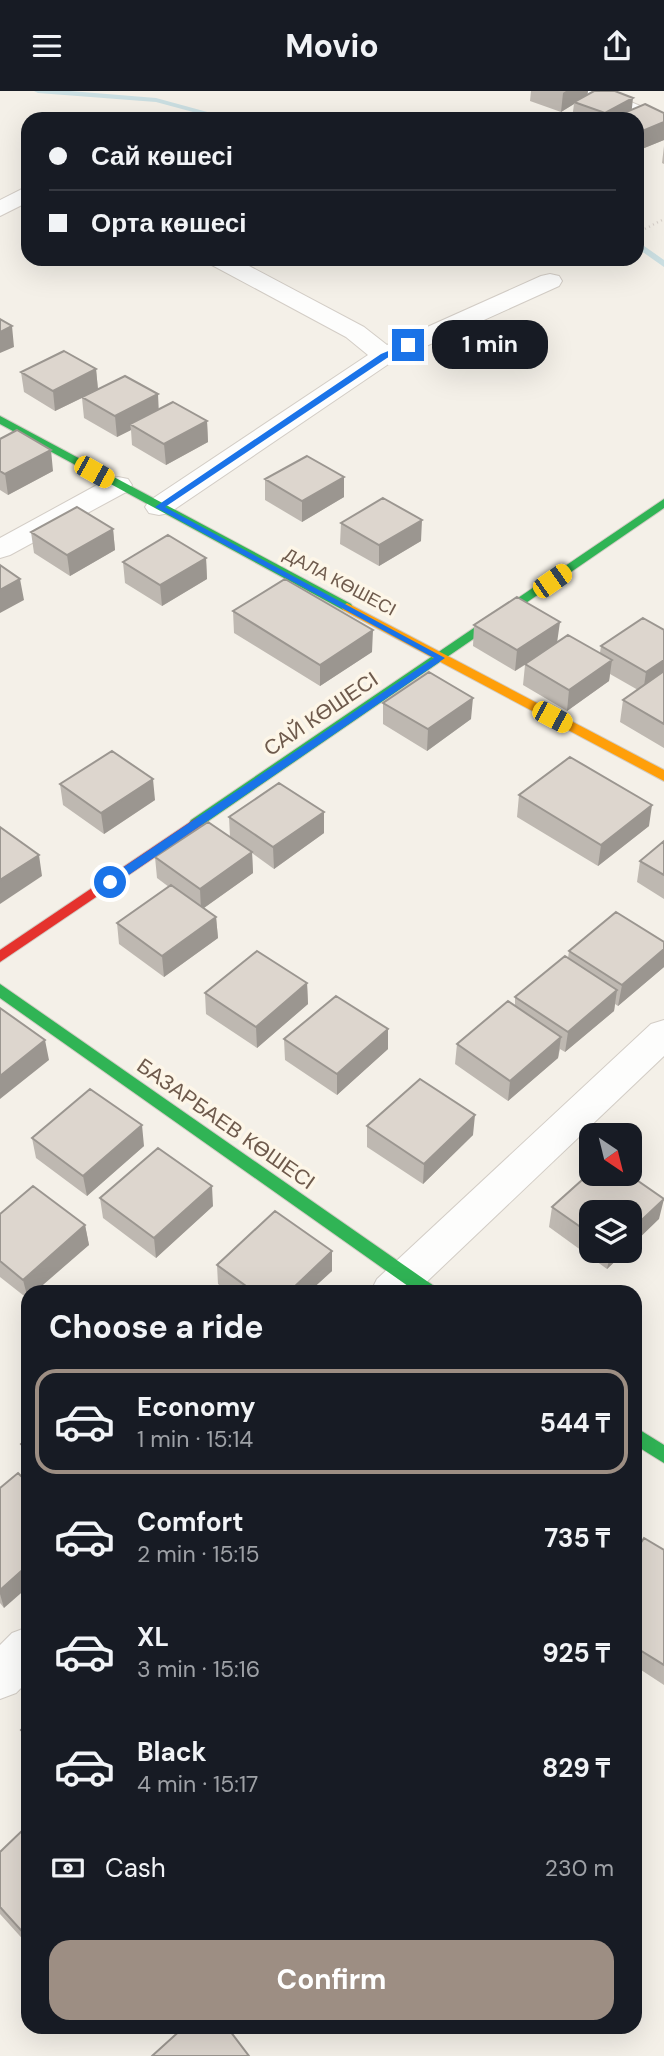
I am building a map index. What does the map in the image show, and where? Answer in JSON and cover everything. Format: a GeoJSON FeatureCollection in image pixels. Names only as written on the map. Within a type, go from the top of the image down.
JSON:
{"type":"FeatureCollection","features":[{"type":"Feature","properties":{"kind":"street"},"geometry":{"type":"LineString","coordinates":[[587,91],[636,112]]}},
{"type":"Feature","properties":{"kind":"street"},"geometry":{"type":"LineString","coordinates":[[644,115],[664,124]]}},
{"type":"Feature","properties":{"kind":"street"},"geometry":{"type":"LineString","coordinates":[[0,209],[21,197]]}},
{"type":"Feature","properties":{"kind":"street"},"geometry":{"type":"LineString","coordinates":[[231,266],[355,332],[384,356]]}},
{"type":"Feature","properties":{"kind":"street"},"geometry":{"type":"LineString","coordinates":[[159,507],[384,356],[550,281]]}},
{"type":"Feature","properties":{"kind":"street","name":"ДАЛА КӨШЕСІ"},"geometry":{"type":"LineString","coordinates":[[0,419],[117,485],[664,776]]}},
{"type":"Feature","properties":{"kind":"street"},"geometry":{"type":"LineString","coordinates":[[0,549],[117,485]]}},
{"type":"Feature","properties":{"kind":"street","name":"САЙ КӨШЕСІ"},"geometry":{"type":"LineString","coordinates":[[0,957],[664,503]]}},
{"type":"Feature","properties":{"kind":"street","name":"БАЗАРБАЕВ КӨШЕСІ"},"geometry":{"type":"LineString","coordinates":[[0,991],[407,1285]]}},
{"type":"Feature","properties":{"kind":"street"},"geometry":{"type":"LineString","coordinates":[[409,1285],[664,1034]]}},
{"type":"Feature","properties":{"kind":"street"},"geometry":{"type":"LineString","coordinates":[[642,1440],[664,1455]]}},
{"type":"Feature","properties":{"kind":"street"},"geometry":{"type":"LineString","coordinates":[[0,1677],[21,1656]]}},
{"type":"Feature","properties":{"kind":"path"},"geometry":{"type":"LineString","coordinates":[[644,229],[664,219]]}},
{"type":"Feature","properties":{"kind":"building"},"geometry":{"type":"Polygon","coordinates":[[[594,91],[615,91],[633,98],[607,112],[574,102],[594,91]]]}},
{"type":"Feature","properties":{"kind":"building"},"geometry":{"type":"Polygon","coordinates":[[[645,104],[664,113],[664,122],[644,130],[644,112],[626,112],[645,104]]]}},
{"type":"Feature","properties":{"kind":"building"},"geometry":{"type":"Polygon","coordinates":[[[0,319],[12,326],[0,332],[0,319]]]}},
{"type":"Feature","properties":{"kind":"building"},"geometry":{"type":"Polygon","coordinates":[[[64,351],[96,369],[53,391],[21,372],[64,351]]]}},
{"type":"Feature","properties":{"kind":"building"},"geometry":{"type":"Polygon","coordinates":[[[125,376],[158,394],[115,416],[82,397],[125,376]]]}},
{"type":"Feature","properties":{"kind":"building"},"geometry":{"type":"Polygon","coordinates":[[[173,402],[207,421],[164,444],[130,424],[173,402]]]}},
{"type":"Feature","properties":{"kind":"building"},"geometry":{"type":"Polygon","coordinates":[[[17,430],[51,450],[5,474],[0,471],[0,439],[17,430]]]}},
{"type":"Feature","properties":{"kind":"building"},"geometry":{"type":"Polygon","coordinates":[[[307,456],[344,477],[302,501],[265,479],[307,456]]]}},
{"type":"Feature","properties":{"kind":"building"},"geometry":{"type":"Polygon","coordinates":[[[383,498],[422,520],[379,545],[341,523],[383,498]]]}},
{"type":"Feature","properties":{"kind":"building"},"geometry":{"type":"Polygon","coordinates":[[[77,507],[113,529],[67,555],[31,532],[77,507]]]}},
{"type":"Feature","properties":{"kind":"building"},"geometry":{"type":"Polygon","coordinates":[[[168,535],[206,558],[160,585],[123,562],[168,535]]]}},
{"type":"Feature","properties":{"kind":"building"},"geometry":{"type":"Polygon","coordinates":[[[0,565],[20,579],[0,590],[0,565]]]}},
{"type":"Feature","properties":{"kind":"building"},"geometry":{"type":"Polygon","coordinates":[[[285,579],[373,630],[320,665],[233,611],[285,579]]]}},
{"type":"Feature","properties":{"kind":"building"},"geometry":{"type":"Polygon","coordinates":[[[517,597],[560,622],[517,650],[474,625],[517,597]]]}},
{"type":"Feature","properties":{"kind":"building"},"geometry":{"type":"Polygon","coordinates":[[[643,618],[664,630],[664,660],[646,672],[601,646],[643,618]]]}},
{"type":"Feature","properties":{"kind":"building"},"geometry":{"type":"Polygon","coordinates":[[[568,635],[612,660],[569,690],[525,664],[568,635]]]}},
{"type":"Feature","properties":{"kind":"building"},"geometry":{"type":"Polygon","coordinates":[[[664,671],[664,724],[623,700],[664,671]]]}},
{"type":"Feature","properties":{"kind":"building"},"geometry":{"type":"Polygon","coordinates":[[[429,672],[473,698],[428,729],[383,703],[429,672]]]}},
{"type":"Feature","properties":{"kind":"building"},"geometry":{"type":"Polygon","coordinates":[[[112,751],[153,779],[101,813],[60,784],[112,751]]]}},
{"type":"Feature","properties":{"kind":"building"},"geometry":{"type":"Polygon","coordinates":[[[570,757],[652,805],[601,845],[519,795],[570,757]]]}},
{"type":"Feature","properties":{"kind":"building"},"geometry":{"type":"Polygon","coordinates":[[[279,783],[324,812],[273,847],[229,817],[279,783]]]}},
{"type":"Feature","properties":{"kind":"building"},"geometry":{"type":"Polygon","coordinates":[[[208,822],[252,852],[200,889],[155,857],[208,822]]]}},
{"type":"Feature","properties":{"kind":"building"},"geometry":{"type":"Polygon","coordinates":[[[0,827],[39,855],[0,880],[0,827]]]}},
{"type":"Feature","properties":{"kind":"building"},"geometry":{"type":"Polygon","coordinates":[[[664,841],[664,875],[640,861],[664,841]]]}},
{"type":"Feature","properties":{"kind":"building"},"geometry":{"type":"Polygon","coordinates":[[[171,885],[216,917],[162,956],[117,923],[171,885]]]}},
{"type":"Feature","properties":{"kind":"building"},"geometry":{"type":"Polygon","coordinates":[[[616,912],[664,942],[664,949],[622,985],[569,951],[616,912]]]}},
{"type":"Feature","properties":{"kind":"building"},"geometry":{"type":"Polygon","coordinates":[[[257,951],[307,983],[256,1027],[205,993],[257,951]]]}},
{"type":"Feature","properties":{"kind":"building"},"geometry":{"type":"Polygon","coordinates":[[[565,956],[617,990],[568,1032],[515,997],[565,956]]]}},
{"type":"Feature","properties":{"kind":"building"},"geometry":{"type":"Polygon","coordinates":[[[336,996],[388,1029],[337,1074],[284,1039],[336,996]]]}},
{"type":"Feature","properties":{"kind":"building"},"geometry":{"type":"Polygon","coordinates":[[[508,1001],[561,1037],[510,1081],[457,1044],[508,1001]]]}},
{"type":"Feature","properties":{"kind":"building"},"geometry":{"type":"Polygon","coordinates":[[[0,1008],[45,1040],[0,1076],[0,1008]]]}},
{"type":"Feature","properties":{"kind":"building"},"geometry":{"type":"Polygon","coordinates":[[[420,1079],[475,1115],[424,1164],[367,1126],[420,1079]]]}},
{"type":"Feature","properties":{"kind":"building"},"geometry":{"type":"Polygon","coordinates":[[[90,1089],[142,1125],[83,1176],[32,1138],[90,1089]]]}},
{"type":"Feature","properties":{"kind":"building"},"geometry":{"type":"Polygon","coordinates":[[[158,1148],[212,1186],[154,1238],[100,1198],[158,1148]]]}},
{"type":"Feature","properties":{"kind":"building"},"geometry":{"type":"Polygon","coordinates":[[[579,1183],[579,1187],[642,1187],[642,1184],[664,1199],[642,1220],[642,1200],[579,1200],[579,1226],[552,1207],[579,1183]]]}},
{"type":"Feature","properties":{"kind":"building"},"geometry":{"type":"Polygon","coordinates":[[[33,1186],[85,1225],[23,1280],[0,1261],[0,1214],[33,1186]]]}},
{"type":"Feature","properties":{"kind":"building"},"geometry":{"type":"Polygon","coordinates":[[[275,1211],[332,1251],[296,1285],[245,1285],[217,1265],[275,1211]]]}},
{"type":"Feature","properties":{"kind":"building"},"geometry":{"type":"Polygon","coordinates":[[[18,1473],[21,1476],[21,1571],[0,1590],[0,1488],[18,1473]]]}},
{"type":"Feature","properties":{"kind":"building"},"geometry":{"type":"Polygon","coordinates":[[[644,1538],[664,1550],[664,1665],[642,1651],[644,1538]]]}},
{"type":"Feature","properties":{"kind":"building"},"geometry":{"type":"Polygon","coordinates":[[[21,1832],[21,1930],[0,1907],[0,1852],[21,1832]]]}},
{"type":"Feature","properties":{"kind":"building"},"geometry":{"type":"Polygon","coordinates":[[[176,2034],[232,2034],[249,2056],[152,2056],[176,2034]]]}},
{"type":"Feature","properties":{"kind":"waterway"},"geometry":{"type":"LineString","coordinates":[[38,91],[156,100],[202,112]]}},
{"type":"Feature","properties":{"kind":"waterway"},"geometry":{"type":"LineString","coordinates":[[644,249],[664,264]]}},
{"type":"Feature","properties":{"kind":"traffic: fast"},"geometry":{"type":"LineString","coordinates":[[0,419],[347,607]]}},
{"type":"Feature","properties":{"kind":"traffic: fast"},"geometry":{"type":"LineString","coordinates":[[196,823],[664,503]]}},
{"type":"Feature","properties":{"kind":"traffic: fast"},"geometry":{"type":"LineString","coordinates":[[0,990],[419,1285]]}},
{"type":"Feature","properties":{"kind":"traffic: fast"},"geometry":{"type":"LineString","coordinates":[[642,1440],[664,1455]]}},
{"type":"Feature","properties":{"kind":"traffic: slow"},"geometry":{"type":"LineString","coordinates":[[347,607],[664,776]]}},
{"type":"Feature","properties":{"kind":"traffic: jam"},"geometry":{"type":"LineString","coordinates":[[0,957],[196,823]]}},
{"type":"Feature","properties":{"kind":"route"},"geometry":{"type":"LineString","coordinates":[[110,882],[440,658],[159,507],[384,356],[408,345]]}}]}
